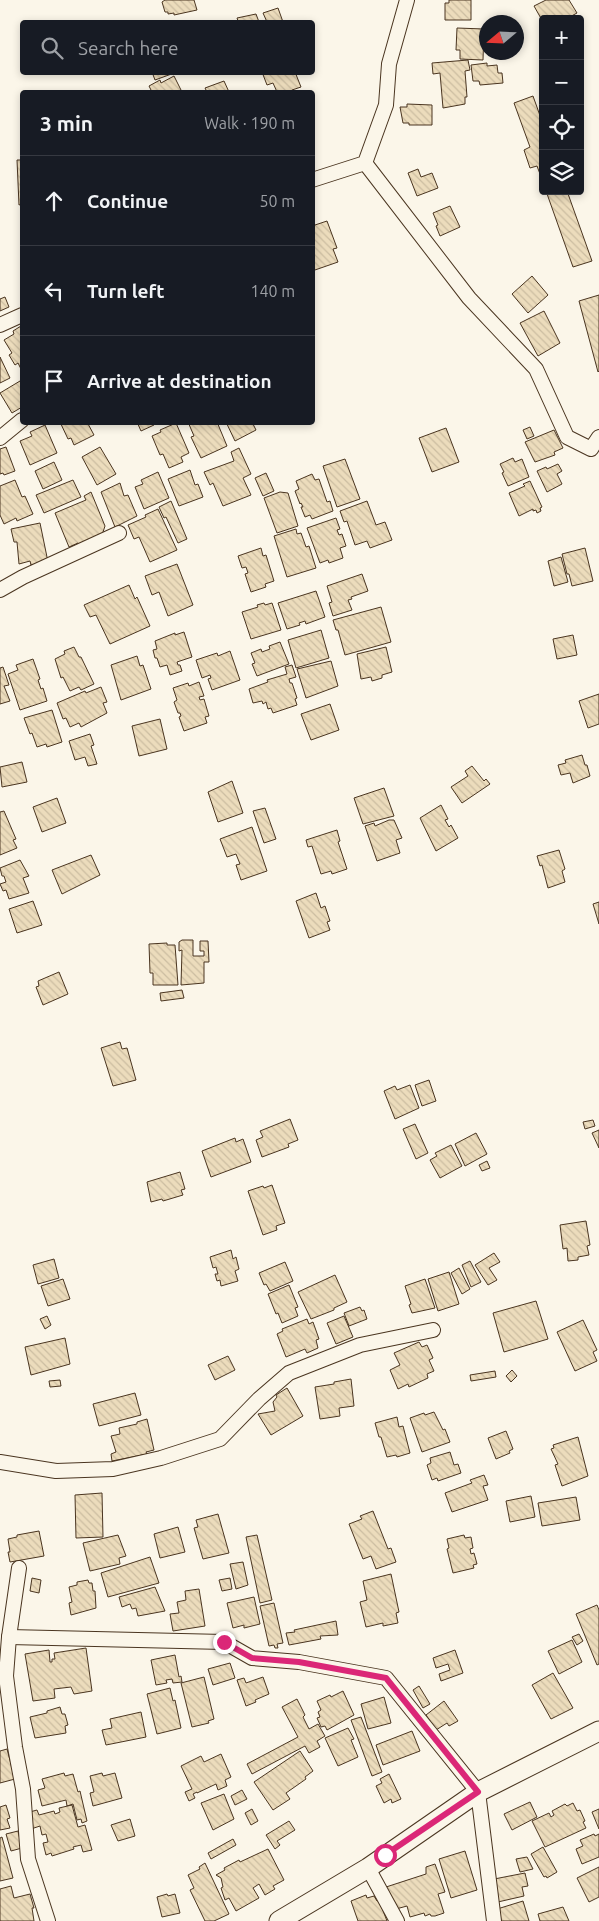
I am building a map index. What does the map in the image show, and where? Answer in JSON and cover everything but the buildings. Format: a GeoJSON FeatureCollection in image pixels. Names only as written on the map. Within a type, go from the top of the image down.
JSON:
{"type":"FeatureCollection","features":[{"type":"Feature","properties":{"kind":"street"},"geometry":{"type":"LineString","coordinates":[[365,163],[386,105],[389,64],[407,0]]}},
{"type":"Feature","properties":{"kind":"street"},"geometry":{"type":"LineString","coordinates":[[315,179],[365,163]]}},
{"type":"Feature","properties":{"kind":"street"},"geometry":{"type":"LineString","coordinates":[[365,163],[469,298],[536,369],[567,437],[591,449],[599,437]]}},
{"type":"Feature","properties":{"kind":"street"},"geometry":{"type":"LineString","coordinates":[[0,325],[20,316]]}},
{"type":"Feature","properties":{"kind":"street"},"geometry":{"type":"LineString","coordinates":[[0,438],[20,422]]}},
{"type":"Feature","properties":{"kind":"street"},"geometry":{"type":"LineString","coordinates":[[0,590],[23,577],[119,533]]}},
{"type":"Feature","properties":{"kind":"street"},"geometry":{"type":"LineString","coordinates":[[0,1462],[56,1471],[113,1469],[161,1458],[220,1439],[289,1373],[360,1345],[434,1330]]}},
{"type":"Feature","properties":{"kind":"street"},"geometry":{"type":"LineString","coordinates":[[18,1568],[6,1676],[15,1747],[23,1789],[28,1859],[48,1921]]}},
{"type":"Feature","properties":{"kind":"street"},"geometry":{"type":"LineString","coordinates":[[9,1637],[224,1642],[252,1658],[299,1662],[386,1678],[478,1792],[494,1921]]}},
{"type":"Feature","properties":{"kind":"street"},"geometry":{"type":"LineString","coordinates":[[279,1921],[368,1868],[478,1792],[599,1731]]}},
{"type":"Feature","properties":{"kind":"street"},"geometry":{"type":"LineString","coordinates":[[368,1868],[396,1921]]}},
{"type":"Feature","properties":{"kind":"route"},"geometry":{"type":"LineString","coordinates":[[224,1642],[252,1658],[299,1662],[386,1678],[478,1792],[385,1855]]}}]}
